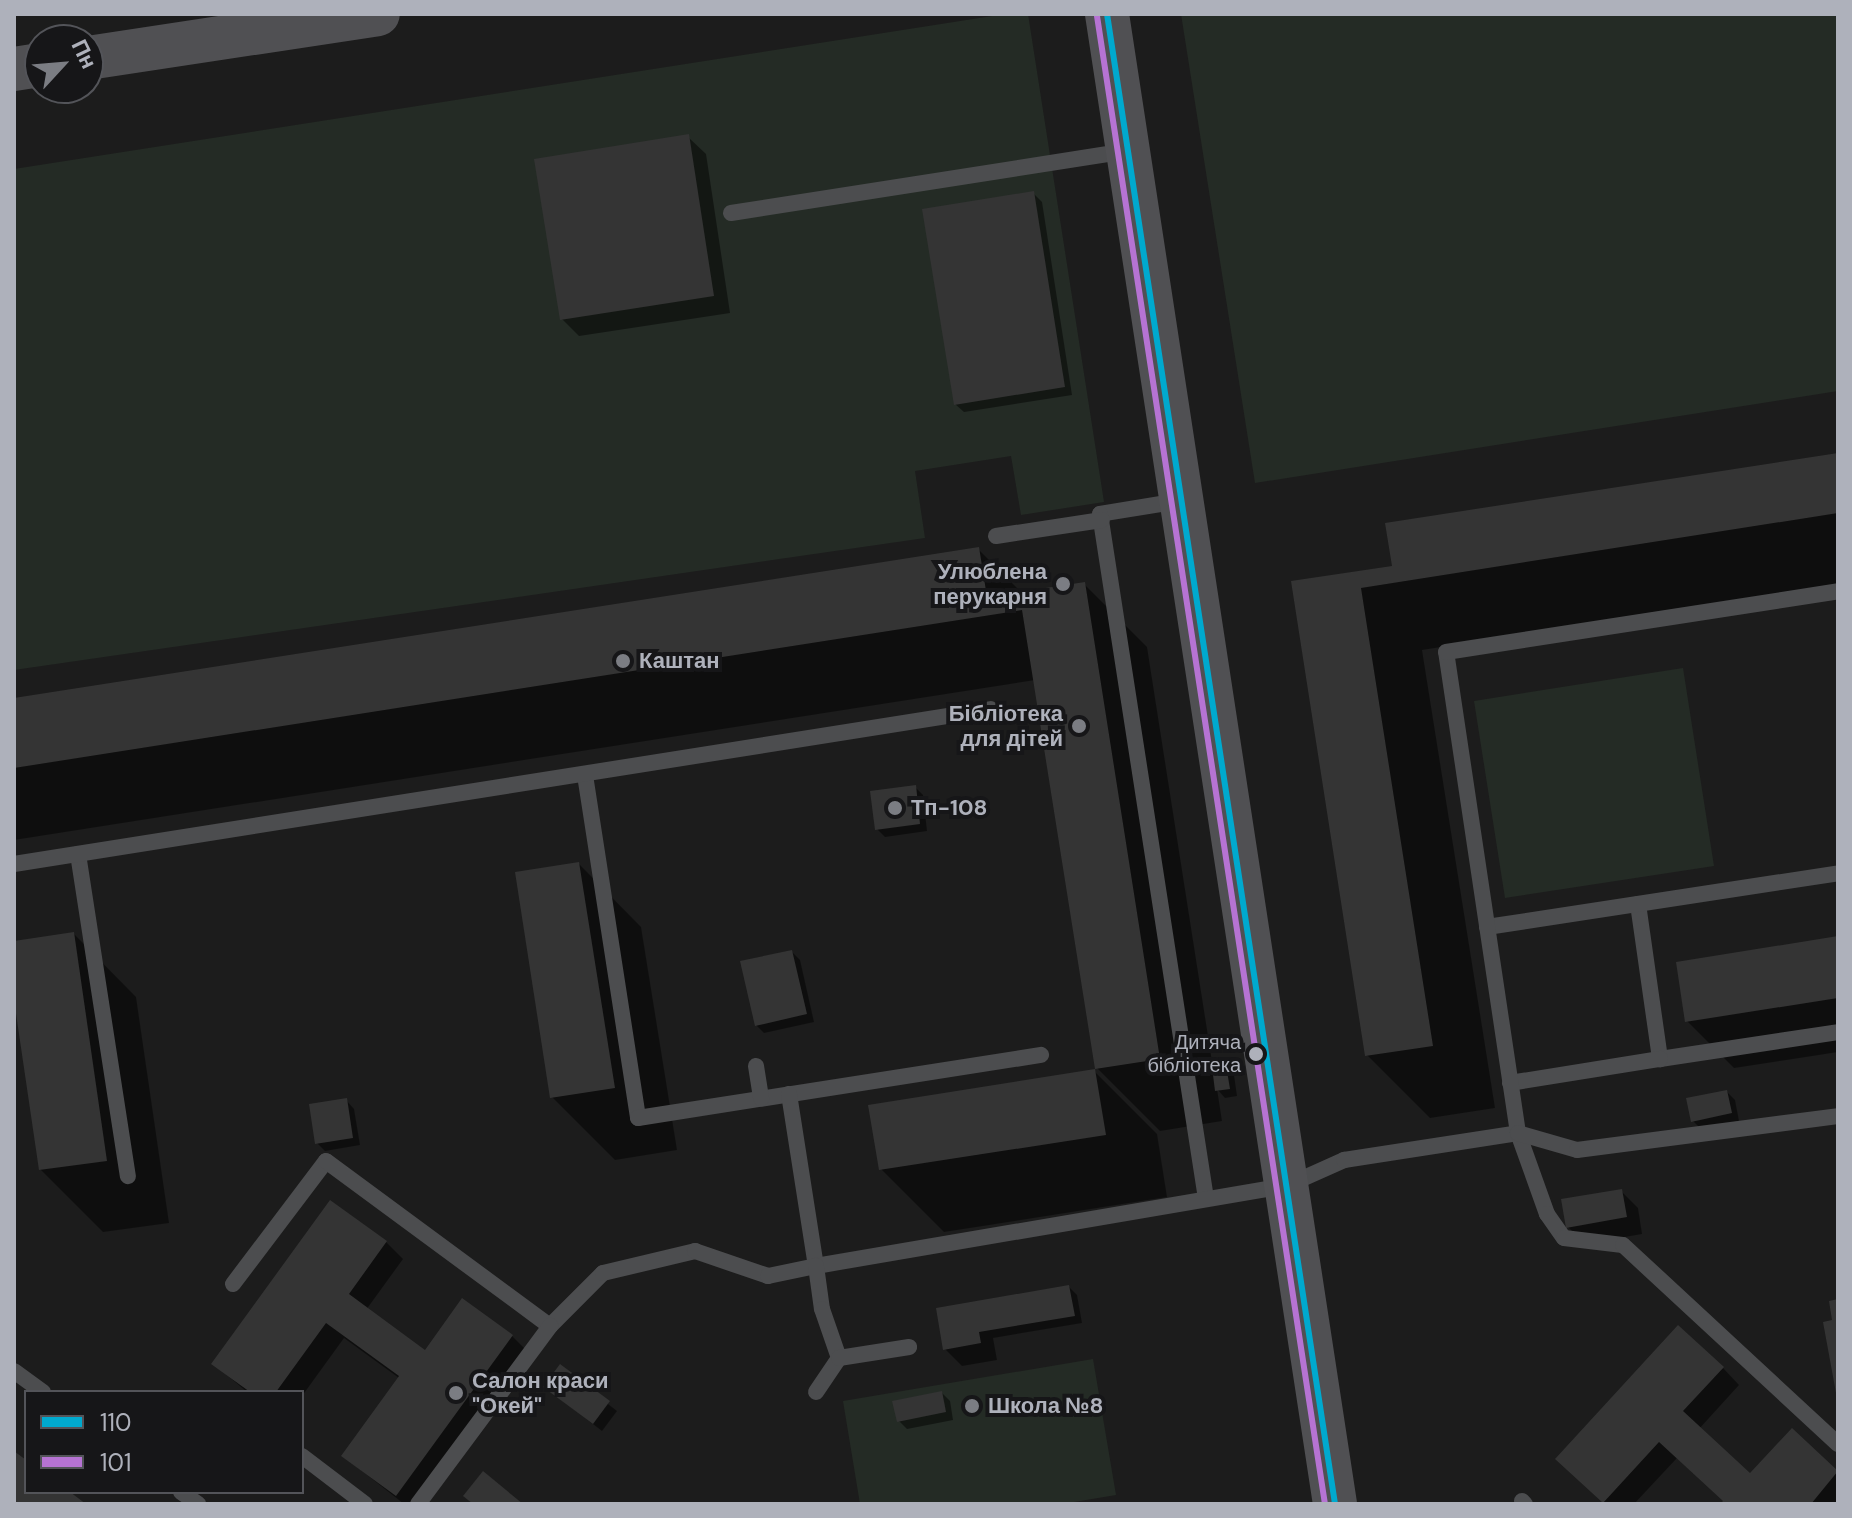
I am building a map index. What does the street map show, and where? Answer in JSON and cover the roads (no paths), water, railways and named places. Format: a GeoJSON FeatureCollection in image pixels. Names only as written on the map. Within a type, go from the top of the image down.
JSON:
{"type":"FeatureCollection","features":[{"type":"Feature","properties":{"kind":"street"},"geometry":{"type":"LineString","coordinates":[[104,56],[378,14]]}},
{"type":"Feature","properties":{"kind":"street"},"geometry":{"type":"LineString","coordinates":[[1107,14],[1335,1504]]}},
{"type":"Feature","properties":{"kind":"lane"},"geometry":{"type":"LineString","coordinates":[[731,213],[1126,151]]}},
{"type":"Feature","properties":{"kind":"lane"},"geometry":{"type":"LineString","coordinates":[[1182,500],[1100,514],[1206,1199]]}},
{"type":"Feature","properties":{"kind":"lane"},"geometry":{"type":"LineString","coordinates":[[996,536],[1102,520]]}},
{"type":"Feature","properties":{"kind":"lane"},"geometry":{"type":"LineString","coordinates":[[1838,591],[1446,652],[1518,1133],[1547,1214],[1564,1238],[1623,1245],[1838,1444]]}},
{"type":"Feature","properties":{"kind":"lane"},"geometry":{"type":"LineString","coordinates":[[14,864],[991,709]]}},
{"type":"Feature","properties":{"kind":"lane"},"geometry":{"type":"LineString","coordinates":[[585,775],[638,1118],[1041,1055]]}},
{"type":"Feature","properties":{"kind":"lane"},"geometry":{"type":"LineString","coordinates":[[78,854],[128,1176]]}},
{"type":"Feature","properties":{"kind":"lane"},"geometry":{"type":"LineString","coordinates":[[1487,927],[1838,873]]}},
{"type":"Feature","properties":{"kind":"lane"},"geometry":{"type":"LineString","coordinates":[[1638,904],[1660,1059]]}},
{"type":"Feature","properties":{"kind":"lane"},"geometry":{"type":"LineString","coordinates":[[1510,1083],[1838,1032]]}},
{"type":"Feature","properties":{"kind":"lane"},"geometry":{"type":"LineString","coordinates":[[756,1066],[761,1099]]}},
{"type":"Feature","properties":{"kind":"lane"},"geometry":{"type":"LineString","coordinates":[[789,1094],[822,1309],[839,1358]]}},
{"type":"Feature","properties":{"kind":"lane"},"geometry":{"type":"LineString","coordinates":[[418,1504],[550,1326],[603,1273],[695,1251],[768,1276],[1286,1186],[1344,1160],[1518,1133],[1577,1150],[1838,1116]]}},
{"type":"Feature","properties":{"kind":"lane"},"geometry":{"type":"LineString","coordinates":[[233,1284],[326,1161],[550,1326]]}},
{"type":"Feature","properties":{"kind":"lane"},"geometry":{"type":"LineString","coordinates":[[816,1392],[839,1358],[909,1347]]}},
{"type":"Feature","properties":{"kind":"lane"},"geometry":{"type":"LineString","coordinates":[[14,1371],[40,1390]]}},
{"type":"Feature","properties":{"kind":"lane"},"geometry":{"type":"LineString","coordinates":[[304,1458],[365,1504]]}},
{"type":"Feature","properties":{"kind":"place","name":"Улюблена перукарня"},"geometry":{"type":"Point","coordinates":[1063,584]}},
{"type":"Feature","properties":{"kind":"place","name":"Каштан"},"geometry":{"type":"Point","coordinates":[623,661]}},
{"type":"Feature","properties":{"kind":"place","name":"Бібліотека для дітей"},"geometry":{"type":"Point","coordinates":[1079,726]}},
{"type":"Feature","properties":{"kind":"place","name":"Тп-108"},"geometry":{"type":"Point","coordinates":[895,808]}},
{"type":"Feature","properties":{"kind":"place","name":"Дитяча бібліотека"},"geometry":{"type":"Point","coordinates":[1256,1054]}},
{"type":"Feature","properties":{"kind":"place","name":"Салон краси \"Окей\""},"geometry":{"type":"Point","coordinates":[456,1393]}},
{"type":"Feature","properties":{"kind":"place","name":"Школа №8"},"geometry":{"type":"Point","coordinates":[972,1406]}}]}
